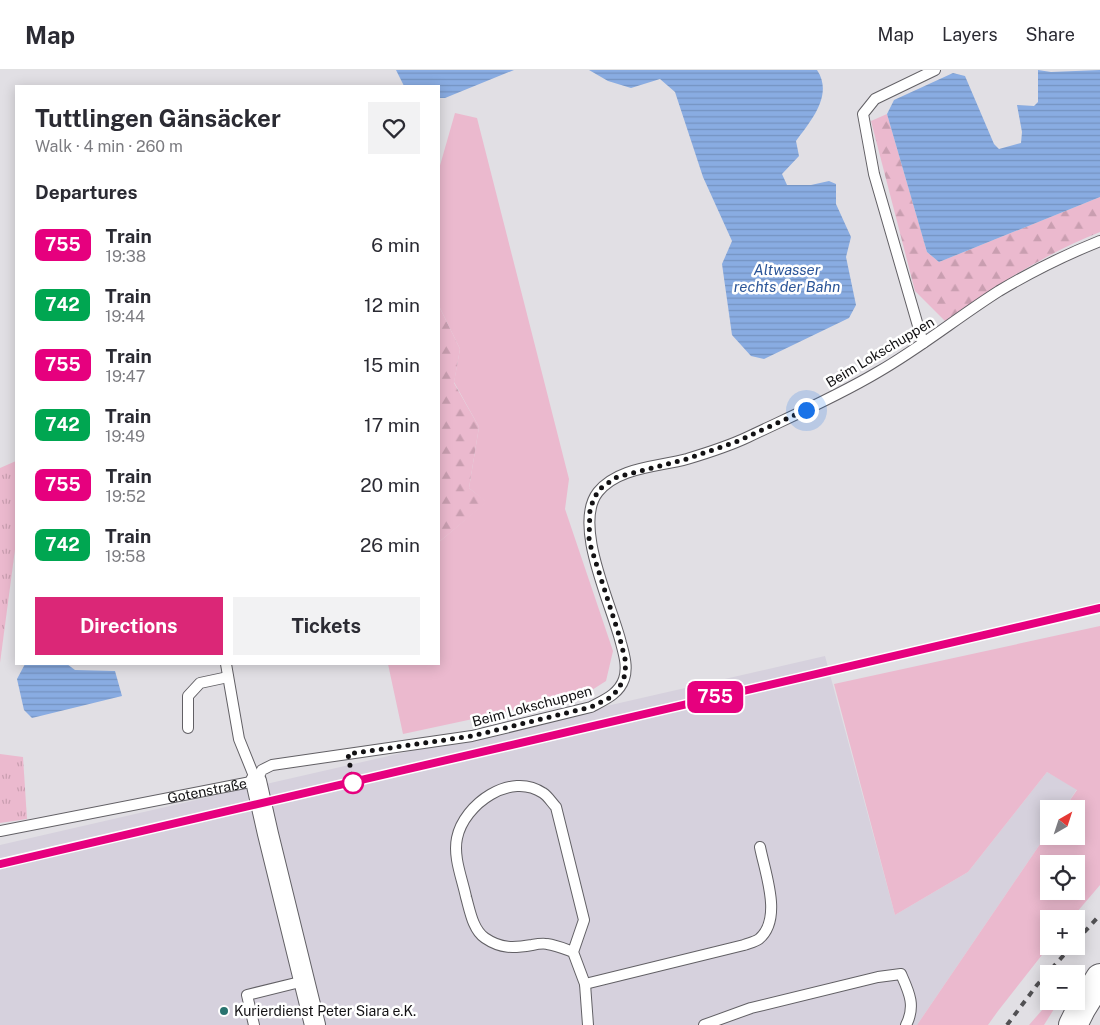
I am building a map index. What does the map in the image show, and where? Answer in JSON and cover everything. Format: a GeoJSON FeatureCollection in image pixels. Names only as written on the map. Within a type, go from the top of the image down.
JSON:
{"type":"FeatureCollection","features":[{"type":"Feature","properties":{"kind":"main road"},"geometry":{"type":"LineString","coordinates":[[1074,1025],[1081,1009],[1100,978]]}},
{"type":"Feature","properties":{"kind":"street","name":"Gotenstraße"},"geometry":{"type":"LineString","coordinates":[[256,781],[315,1025]]}},
{"type":"Feature","properties":{"kind":"lane"},"geometry":{"type":"LineString","coordinates":[[923,343],[874,174],[862,114],[875,99],[935,70]]}},
{"type":"Feature","properties":{"kind":"lane","name":"Beim Lokschuppen"},"geometry":{"type":"LineString","coordinates":[[256,781],[262,770],[272,765],[472,736],[591,707],[609,698],[618,690],[624,678],[626,663],[589,541],[590,508],[602,487],[617,477],[687,459],[738,441],[837,396],[879,372],[1000,291],[1071,252],[1100,241]]}},
{"type":"Feature","properties":{"kind":"lane"},"geometry":{"type":"LineString","coordinates":[[226,665],[239,739],[256,781]]}},
{"type":"Feature","properties":{"kind":"lane"},"geometry":{"type":"LineString","coordinates":[[188,728],[188,696],[200,683],[228,677]]}},
{"type":"Feature","properties":{"kind":"lane","name":"Gotenstraße"},"geometry":{"type":"LineString","coordinates":[[0,831],[256,781]]}},
{"type":"Feature","properties":{"kind":"lane"},"geometry":{"type":"LineString","coordinates":[[573,952],[546,943],[512,948],[497,946],[482,937],[472,920],[455,852],[457,836],[464,821],[491,794],[508,787],[528,786],[544,793],[556,807],[584,920],[573,952],[585,984],[588,1025]]}},
{"type":"Feature","properties":{"kind":"lane"},"geometry":{"type":"LineString","coordinates":[[585,984],[744,945],[759,939],[769,924],[773,909],[760,847]]}},
{"type":"Feature","properties":{"kind":"lane"},"geometry":{"type":"LineString","coordinates":[[704,1025],[751,1008],[878,977],[901,974],[910,994],[911,1015],[906,1025]]}},
{"type":"Feature","properties":{"kind":"lane"},"geometry":{"type":"LineString","coordinates":[[254,1025],[247,995],[304,981]]}},
{"type":"Feature","properties":{"kind":"shaded area"},"geometry":{"type":"Polygon","coordinates":[[[825,656],[895,915],[968,872],[1047,772],[1077,789],[1070,800],[1040,800],[1040,844],[917,1025],[0,1025],[0,845],[825,656]]]}},
{"type":"Feature","properties":{"kind":"green space"},"geometry":{"type":"Polygon","coordinates":[[[455,113],[477,118],[569,479],[565,509],[613,651],[606,681],[584,695],[403,734],[388,665],[440,665],[440,541],[486,502],[469,488],[479,427],[454,382],[460,349],[440,308],[440,166],[455,113]]]}},
{"type":"Feature","properties":{"kind":"green space"},"geometry":{"type":"Polygon","coordinates":[[[887,114],[927,252],[939,262],[1100,197],[1100,232],[1039,261],[945,321],[915,291],[871,121],[887,114]]]}},
{"type":"Feature","properties":{"kind":"green space"},"geometry":{"type":"Polygon","coordinates":[[[440,308],[460,349],[454,383],[479,427],[469,488],[487,502],[440,541],[440,308]]]}},
{"type":"Feature","properties":{"kind":"green space"},"geometry":{"type":"Polygon","coordinates":[[[15,461],[15,550],[0,663],[0,468],[15,461]]]}},
{"type":"Feature","properties":{"kind":"green space"},"geometry":{"type":"Polygon","coordinates":[[[1100,626],[1100,885],[1079,910],[1040,910],[1040,955],[1042,955],[988,1025],[917,1025],[1040,844],[1085,845],[1085,800],[1070,800],[1077,790],[1047,772],[968,872],[895,915],[834,684],[1100,626]]]}},
{"type":"Feature","properties":{"kind":"green space"},"geometry":{"type":"Polygon","coordinates":[[[0,754],[23,757],[27,819],[0,823],[0,754]]]}},
{"type":"Feature","properties":{"kind":"green space"},"geometry":{"type":"Polygon","coordinates":[[[1042,1010],[1053,1010],[1044,1025],[1029,1025],[1042,1010]]]}},
{"type":"Feature","properties":{"kind":"water"},"geometry":{"type":"Polygon","coordinates":[[[396,70],[514,70],[445,98],[440,98],[440,85],[404,85],[396,70]]]}},
{"type":"Feature","properties":{"kind":"water","name":"Altwasser rechts der Bahn"},"geometry":{"type":"Polygon","coordinates":[[[589,70],[817,70],[822,79],[822,98],[813,117],[796,141],[799,156],[782,174],[787,185],[811,185],[829,181],[836,184],[836,204],[851,237],[846,257],[856,305],[849,318],[764,359],[751,356],[732,335],[722,264],[732,241],[703,177],[675,92],[660,79],[631,88],[608,81],[589,70]]]}},
{"type":"Feature","properties":{"kind":"water"},"geometry":{"type":"Polygon","coordinates":[[[1038,70],[1051,72],[1100,70],[1100,197],[939,262],[927,252],[887,114],[894,100],[953,73],[965,76],[994,144],[999,149],[1021,143],[1022,132],[1017,105],[1034,106],[1038,102],[1038,70]]]}},
{"type":"Feature","properties":{"kind":"water"},"geometry":{"type":"Polygon","coordinates":[[[24,665],[68,665],[75,670],[115,671],[122,696],[32,718],[24,710],[17,679],[24,665]]]}},
{"type":"Feature","properties":{"kind":"railway"},"geometry":{"type":"LineString","coordinates":[[0,864],[1100,608]]}},
{"type":"Feature","properties":{"kind":"railway"},"geometry":{"type":"LineString","coordinates":[[1085,931],[1100,915]]}},
{"type":"Feature","properties":{"kind":"railway"},"geometry":{"type":"LineString","coordinates":[[1007,1025],[1037,985],[1064,955]]}},
{"type":"Feature","properties":{"kind":"train","name":"755"},"geometry":{"type":"LineString","coordinates":[[0,864],[1100,608]]}},
{"type":"Feature","properties":{"kind":"place","name":"Kurierdienst Peter Siara e.K."},"geometry":{"type":"Point","coordinates":[224,1011]}},
{"type":"Feature","properties":{"kind":"route"},"geometry":{"type":"LineString","coordinates":[[353,783],[348,754],[472,736],[591,707],[609,698],[618,690],[624,678],[626,663],[589,541],[590,508],[596,495],[602,487],[617,477],[687,459],[738,441],[806,410]]}}]}
